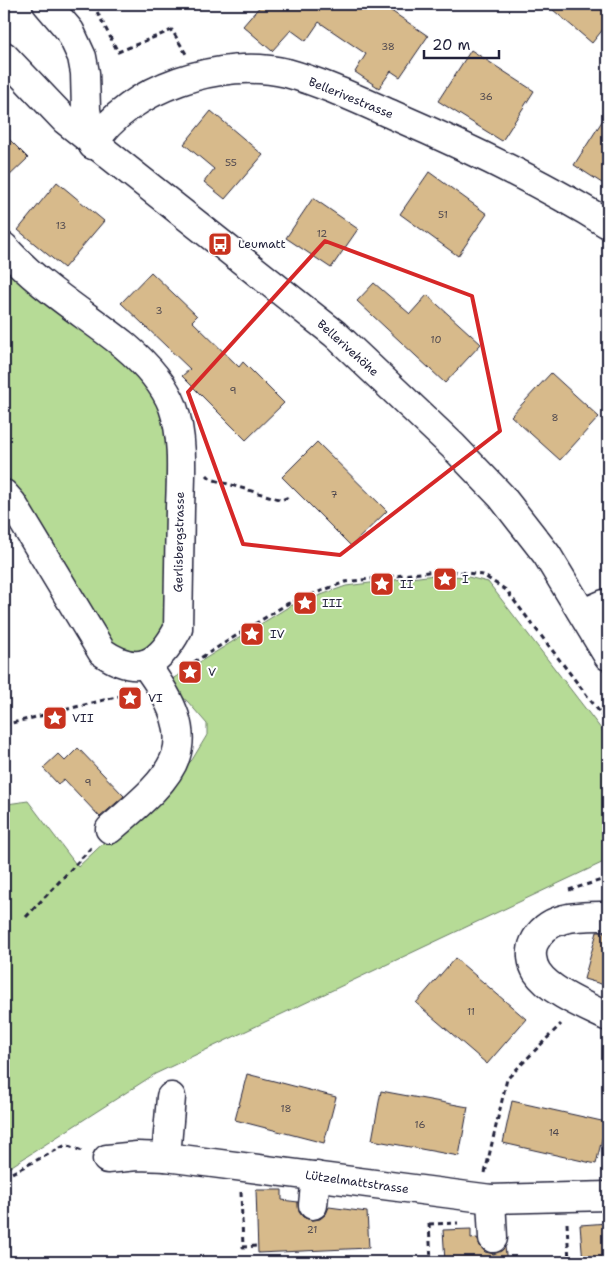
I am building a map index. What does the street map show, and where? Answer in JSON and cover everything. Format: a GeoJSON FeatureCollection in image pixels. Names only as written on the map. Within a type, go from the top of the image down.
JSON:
{"type":"FeatureCollection","features":[{"type":"Feature","properties":{"kind":"street"},"geometry":{"type":"LineString","coordinates":[[48,4],[70,31],[82,57],[86,73],[86,110],[93,145]]}},
{"type":"Feature","properties":{"kind":"street","name":"Bellerivehöhe"},"geometry":{"type":"LineString","coordinates":[[4,56],[64,120],[93,145],[334,334],[420,415],[501,496],[547,556],[596,609],[608,656]]}},
{"type":"Feature","properties":{"kind":"street","name":"Bellerivestrasse"},"geometry":{"type":"LineString","coordinates":[[93,145],[102,130],[138,100],[181,81],[244,68],[287,73],[361,101],[470,148],[577,204],[608,224]]}},
{"type":"Feature","properties":{"kind":"street","name":"Gerlisbergstrasse"},"geometry":{"type":"LineString","coordinates":[[4,248],[14,259],[80,314],[124,346],[155,376],[173,406],[179,433],[181,470],[178,629],[168,648],[154,661],[152,674]]}},
{"type":"Feature","properties":{"kind":"street"},"geometry":{"type":"LineString","coordinates":[[4,494],[12,503],[102,652],[116,662],[136,666],[152,674],[177,720],[179,736],[176,757],[166,777],[152,793],[110,829]]}},
{"type":"Feature","properties":{"kind":"street"},"geometry":{"type":"LineString","coordinates":[[608,916],[573,916],[552,923],[539,932],[533,946],[532,957],[537,973],[556,989],[608,1017]]}},
{"type":"Feature","properties":{"kind":"street"},"geometry":{"type":"LineString","coordinates":[[166,1157],[171,1097]]}},
{"type":"Feature","properties":{"kind":"street","name":"Lützelmattstrasse"},"geometry":{"type":"LineString","coordinates":[[107,1159],[137,1156],[166,1157],[240,1165],[428,1192],[488,1186],[608,1196]]}},
{"type":"Feature","properties":{"kind":"street"},"geometry":{"type":"LineString","coordinates":[[313,1205],[316,1176]]}},
{"type":"Feature","properties":{"kind":"street"},"geometry":{"type":"LineString","coordinates":[[488,1186],[493,1238]]}},
{"type":"Feature","properties":{"kind":"path"},"geometry":{"type":"LineString","coordinates":[[93,4],[118,52],[172,30],[199,76]]}},
{"type":"Feature","properties":{"kind":"path"},"geometry":{"type":"LineString","coordinates":[[181,470],[201,469],[210,479],[282,500],[291,496]]}},
{"type":"Feature","properties":{"kind":"path"},"geometry":{"type":"LineString","coordinates":[[4,725],[150,688],[152,674],[313,592],[345,582],[426,572],[458,572],[483,575],[506,590],[608,723]]}},
{"type":"Feature","properties":{"kind":"path"},"geometry":{"type":"LineString","coordinates":[[26,917],[110,829]]}},
{"type":"Feature","properties":{"kind":"path"},"geometry":{"type":"LineString","coordinates":[[488,1186],[507,1079],[581,1004]]}},
{"type":"Feature","properties":{"kind":"path"},"geometry":{"type":"LineString","coordinates":[[4,1177],[66,1145],[107,1159]]}},
{"type":"Feature","properties":{"kind":"path"},"geometry":{"type":"LineString","coordinates":[[240,1165],[243,1247],[257,1246]]}},
{"type":"Feature","properties":{"kind":"path"},"geometry":{"type":"LineString","coordinates":[[428,1192],[432,1262]]}},
{"type":"Feature","properties":{"kind":"path"},"geometry":{"type":"LineString","coordinates":[[567,1220],[569,1262]]}},
{"type":"Feature","properties":{"kind":"highlighted area"},"geometry":{"type":"Polygon","coordinates":[[[325,241],[472,296],[500,431],[340,555],[243,544],[188,392],[325,241]]]}},
{"type":"Feature","properties":{"kind":"green space"},"geometry":{"type":"Polygon","coordinates":[[[4,265],[128,362],[147,381],[168,426],[170,616],[161,643],[152,647],[139,651],[127,650],[107,638],[4,480],[4,265]]]}},
{"type":"Feature","properties":{"kind":"green space"},"geometry":{"type":"Polygon","coordinates":[[[435,575],[468,577],[488,582],[608,738],[608,860],[155,1074],[4,1171],[4,802],[7,804],[28,801],[78,867],[192,760],[207,735],[207,724],[188,702],[168,684],[169,681],[290,606],[346,586],[435,575]]]}},
{"type":"Feature","properties":{"kind":"building"},"geometry":{"type":"Polygon","coordinates":[[[262,4],[381,4],[428,36],[400,77],[391,71],[379,88],[355,72],[366,54],[319,22],[306,41],[291,30],[272,51],[243,26],[262,4]]]}},
{"type":"Feature","properties":{"kind":"building"},"geometry":{"type":"Polygon","coordinates":[[[546,4],[608,4],[608,23],[592,43],[546,4]]]}},
{"type":"Feature","properties":{"kind":"building"},"geometry":{"type":"Polygon","coordinates":[[[471,50],[534,91],[502,141],[438,101],[471,50]]]}},
{"type":"Feature","properties":{"kind":"building"},"geometry":{"type":"Polygon","coordinates":[[[211,111],[263,155],[225,199],[204,182],[214,169],[184,144],[211,111]]]}},
{"type":"Feature","properties":{"kind":"building"},"geometry":{"type":"Polygon","coordinates":[[[608,112],[608,187],[574,165],[608,112]]]}},
{"type":"Feature","properties":{"kind":"building"},"geometry":{"type":"Polygon","coordinates":[[[4,134],[28,158],[4,181],[4,134]]]}},
{"type":"Feature","properties":{"kind":"building"},"geometry":{"type":"Polygon","coordinates":[[[429,172],[487,214],[458,256],[400,214],[429,172]]]}},
{"type":"Feature","properties":{"kind":"building"},"geometry":{"type":"Polygon","coordinates":[[[57,182],[104,221],[64,268],[18,230],[57,182]]]}},
{"type":"Feature","properties":{"kind":"building"},"geometry":{"type":"Polygon","coordinates":[[[313,198],[358,229],[331,268],[286,238],[313,198]]]}},
{"type":"Feature","properties":{"kind":"building"},"geometry":{"type":"Polygon","coordinates":[[[151,272],[197,316],[192,321],[239,367],[243,362],[284,403],[246,440],[182,376],[190,369],[121,303],[151,272]]]}},
{"type":"Feature","properties":{"kind":"building"},"geometry":{"type":"Polygon","coordinates":[[[374,283],[410,314],[427,295],[481,344],[445,383],[357,301],[374,283]]]}},
{"type":"Feature","properties":{"kind":"building"},"geometry":{"type":"Polygon","coordinates":[[[551,373],[599,417],[560,460],[511,416],[551,373]]]}},
{"type":"Feature","properties":{"kind":"building"},"geometry":{"type":"Polygon","coordinates":[[[317,442],[387,511],[351,546],[282,477],[317,442]]]}},
{"type":"Feature","properties":{"kind":"building"},"geometry":{"type":"Polygon","coordinates":[[[78,748],[124,796],[100,817],[64,779],[58,784],[43,768],[58,754],[65,761],[78,748]]]}},
{"type":"Feature","properties":{"kind":"building"},"geometry":{"type":"Polygon","coordinates":[[[597,932],[608,932],[608,986],[584,979],[597,932]]]}},
{"type":"Feature","properties":{"kind":"building"},"geometry":{"type":"Polygon","coordinates":[[[455,958],[526,1019],[487,1064],[416,1003],[455,958]]]}},
{"type":"Feature","properties":{"kind":"building"},"geometry":{"type":"Polygon","coordinates":[[[247,1074],[336,1097],[324,1143],[235,1120],[247,1074]]]}},
{"type":"Feature","properties":{"kind":"building"},"geometry":{"type":"Polygon","coordinates":[[[381,1091],[468,1107],[459,1156],[372,1140],[381,1091]]]}},
{"type":"Feature","properties":{"kind":"building"},"geometry":{"type":"Polygon","coordinates":[[[512,1101],[606,1122],[596,1164],[503,1143],[512,1101]]]}},
{"type":"Feature","properties":{"kind":"building"},"geometry":{"type":"Polygon","coordinates":[[[256,1190],[282,1190],[282,1200],[298,1202],[299,1212],[303,1217],[311,1220],[320,1219],[326,1214],[329,1207],[367,1212],[369,1248],[258,1253],[256,1190]]]}},
{"type":"Feature","properties":{"kind":"building"},"geometry":{"type":"Polygon","coordinates":[[[608,1223],[608,1262],[583,1262],[580,1225],[608,1223]]]}},
{"type":"Feature","properties":{"kind":"building"},"geometry":{"type":"Polygon","coordinates":[[[471,1229],[471,1239],[477,1238],[485,1252],[494,1254],[505,1247],[507,1262],[445,1262],[443,1230],[471,1229]]]}},
{"type":"Feature","properties":{"kind":"place","name":"Leumatt"},"geometry":{"type":"Point","coordinates":[220,244]}},
{"type":"Feature","properties":{"kind":"place","name":"I"},"geometry":{"type":"Point","coordinates":[445,579]}},
{"type":"Feature","properties":{"kind":"place","name":"II"},"geometry":{"type":"Point","coordinates":[382,584]}},
{"type":"Feature","properties":{"kind":"place","name":"III"},"geometry":{"type":"Point","coordinates":[305,603]}},
{"type":"Feature","properties":{"kind":"place","name":"IV"},"geometry":{"type":"Point","coordinates":[252,634]}},
{"type":"Feature","properties":{"kind":"place","name":"V"},"geometry":{"type":"Point","coordinates":[190,672]}},
{"type":"Feature","properties":{"kind":"place","name":"VI"},"geometry":{"type":"Point","coordinates":[130,698]}},
{"type":"Feature","properties":{"kind":"place","name":"VII"},"geometry":{"type":"Point","coordinates":[55,718]}}]}
